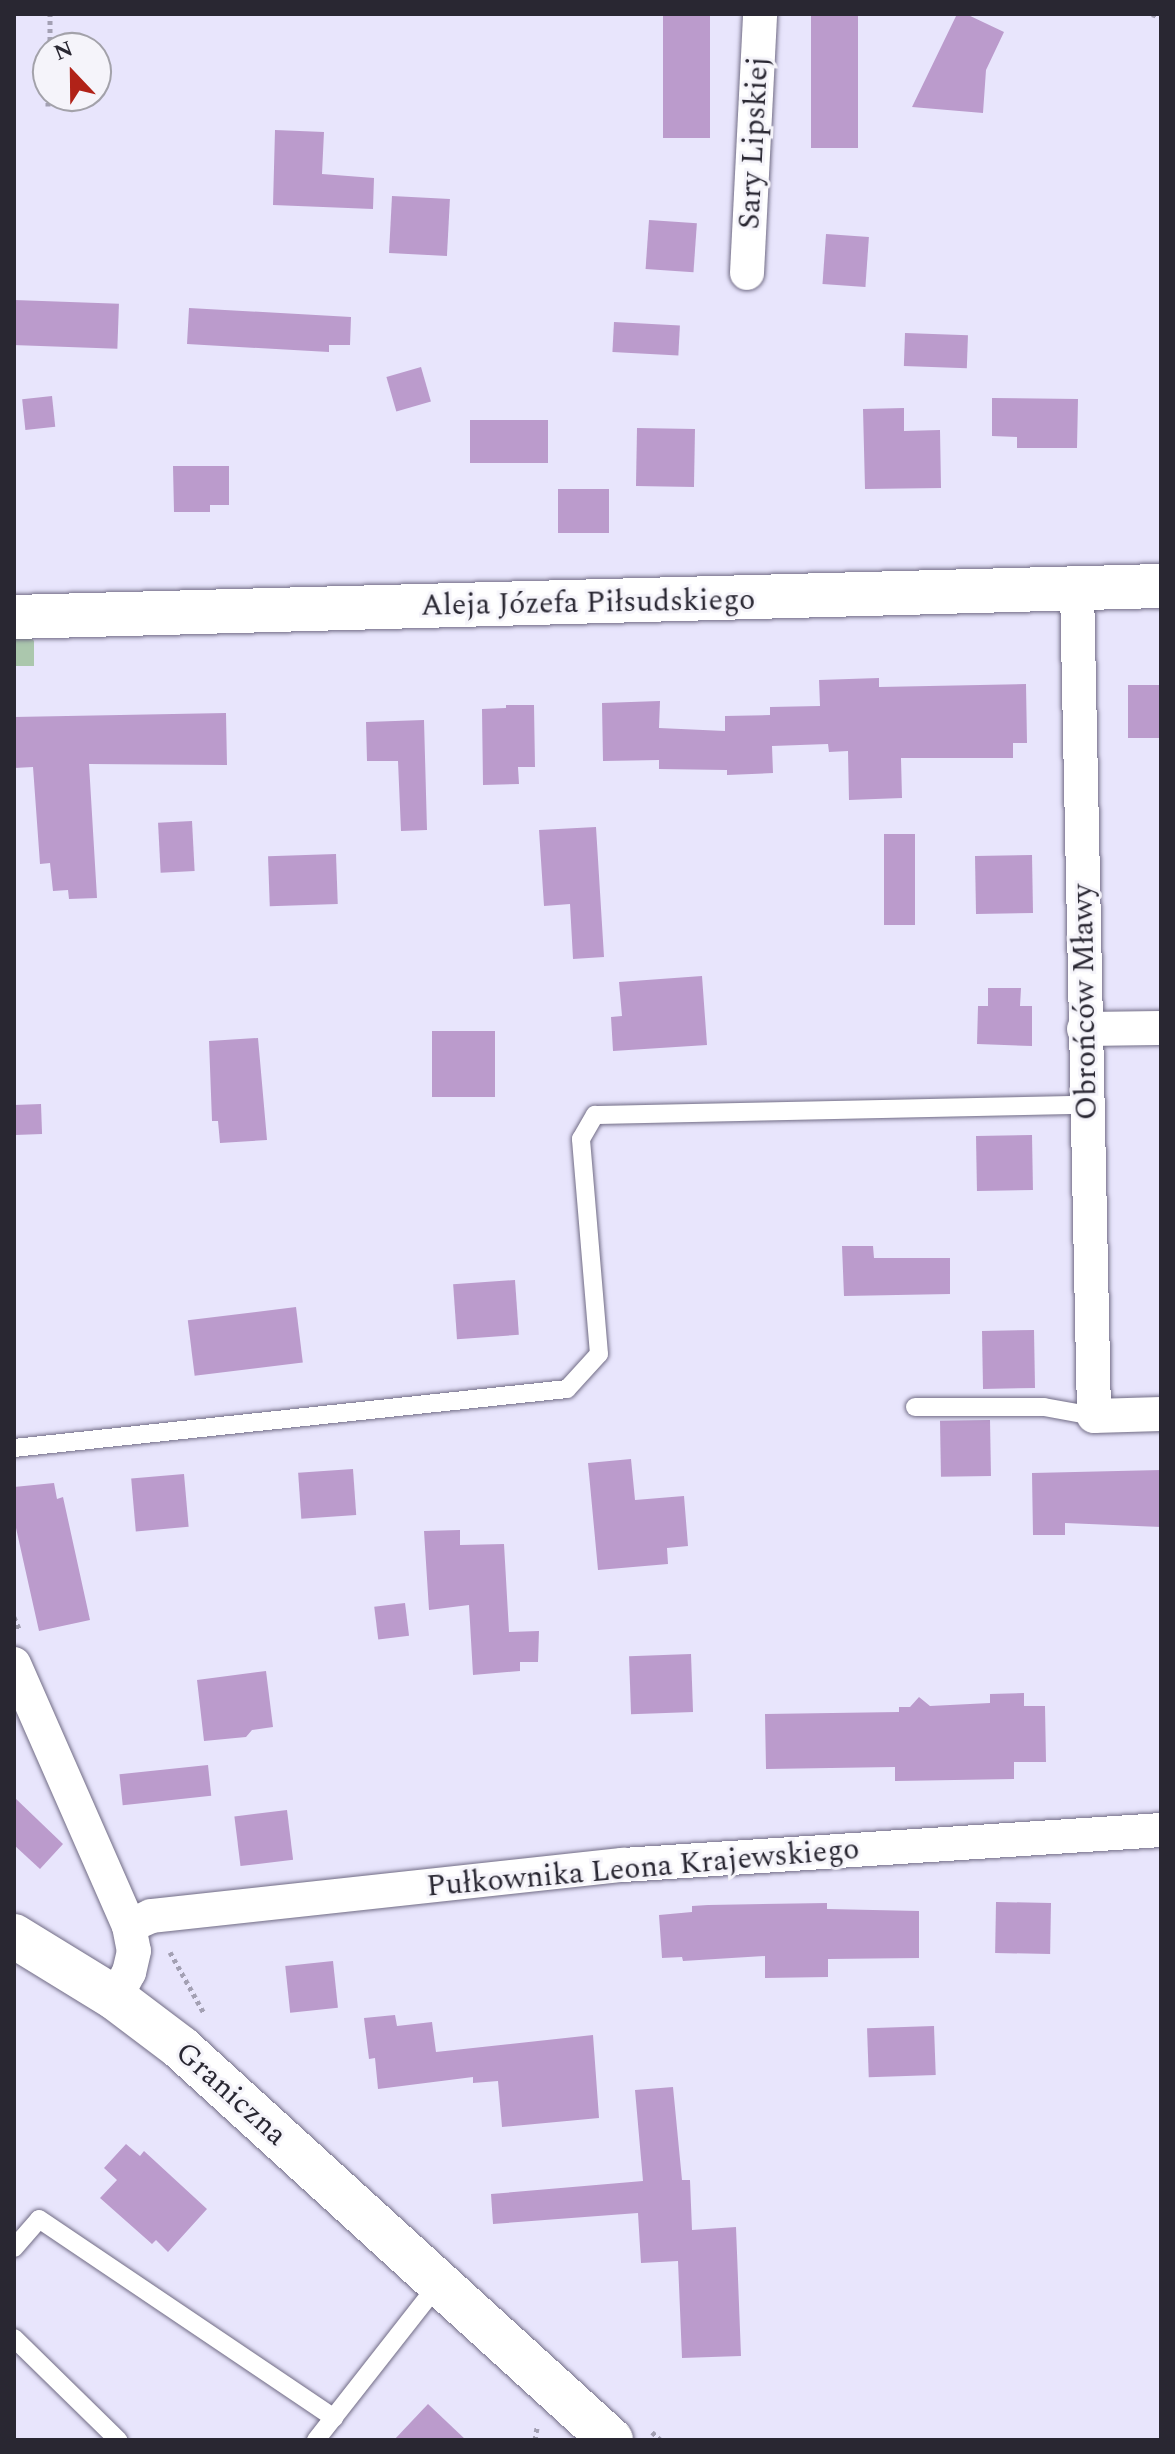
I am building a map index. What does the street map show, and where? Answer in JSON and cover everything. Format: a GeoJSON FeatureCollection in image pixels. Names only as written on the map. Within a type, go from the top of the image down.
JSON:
{"type":"FeatureCollection","features":[{"type":"Feature","properties":{"kind":"main road","name":"Aleja Józefa Piłsudskiego"},"geometry":{"type":"LineString","coordinates":[[14,617],[1161,586]]}},
{"type":"Feature","properties":{"kind":"main road","name":"Graniczna"},"geometry":{"type":"LineString","coordinates":[[14,1936],[115,1998],[181,2048],[439,2283],[630,2435]]}},
{"type":"Feature","properties":{"kind":"street","name":"Sary Lipskiej"},"geometry":{"type":"LineString","coordinates":[[747,273],[760,14]]}},
{"type":"Feature","properties":{"kind":"street","name":"Obrońców Mławy"},"geometry":{"type":"LineString","coordinates":[[1077,588],[1094,1416]]}},
{"type":"Feature","properties":{"kind":"street"},"geometry":{"type":"LineString","coordinates":[[1084,1029],[1161,1028]]}},
{"type":"Feature","properties":{"kind":"street"},"geometry":{"type":"LineString","coordinates":[[1094,1416],[1161,1414]]}},
{"type":"Feature","properties":{"kind":"street"},"geometry":{"type":"LineString","coordinates":[[18,1650],[140,1921],[129,1972],[115,1998]]}},
{"type":"Feature","properties":{"kind":"street","name":"Pułkownika Leona Krajewskiego"},"geometry":{"type":"LineString","coordinates":[[140,1921],[623,1865],[1161,1830]]}},
{"type":"Feature","properties":{"kind":"lane"},"geometry":{"type":"LineString","coordinates":[[14,1448],[567,1389],[599,1354],[581,1139],[595,1115],[1086,1105]]}},
{"type":"Feature","properties":{"kind":"lane"},"geometry":{"type":"LineString","coordinates":[[915,1407],[1044,1407],[1094,1416]]}},
{"type":"Feature","properties":{"kind":"lane"},"geometry":{"type":"LineString","coordinates":[[14,2248],[39,2219],[334,2418]]}},
{"type":"Feature","properties":{"kind":"lane"},"geometry":{"type":"LineString","coordinates":[[316,2440],[439,2283]]}},
{"type":"Feature","properties":{"kind":"lane"},"geometry":{"type":"LineString","coordinates":[[14,2338],[118,2440]]}},
{"type":"Feature","properties":{"kind":"path"},"geometry":{"type":"LineString","coordinates":[[1152,14],[1161,17]]}},
{"type":"Feature","properties":{"kind":"path"},"geometry":{"type":"LineString","coordinates":[[14,1617],[18,1650]]}},
{"type":"Feature","properties":{"kind":"path"},"geometry":{"type":"LineString","coordinates":[[140,1921],[206,2016]]}},
{"type":"Feature","properties":{"kind":"path"},"geometry":{"type":"LineString","coordinates":[[630,2435],[661,2440]]}},
{"type":"Feature","properties":{"kind":"green space"},"geometry":{"type":"Polygon","coordinates":[[[30,636],[34,641],[34,666],[14,666],[14,637],[30,636]]]}},
{"type":"Feature","properties":{"kind":"building"},"geometry":{"type":"Polygon","coordinates":[[[663,14],[710,14],[710,138],[663,138],[663,14]]]}},
{"type":"Feature","properties":{"kind":"building"},"geometry":{"type":"Polygon","coordinates":[[[811,14],[858,14],[858,148],[811,148],[811,14]]]}},
{"type":"Feature","properties":{"kind":"building"},"geometry":{"type":"Polygon","coordinates":[[[957,14],[966,14],[1004,32],[986,70],[983,113],[912,107],[957,14]]]}},
{"type":"Feature","properties":{"kind":"building"},"geometry":{"type":"Polygon","coordinates":[[[275,130],[324,132],[322,174],[374,178],[373,209],[273,205],[275,130]]]}},
{"type":"Feature","properties":{"kind":"building"},"geometry":{"type":"Polygon","coordinates":[[[392,196],[450,199],[447,256],[389,253],[392,196]]]}},
{"type":"Feature","properties":{"kind":"building"},"geometry":{"type":"Polygon","coordinates":[[[649,220],[697,223],[693,272],[646,269],[649,220]]]}},
{"type":"Feature","properties":{"kind":"building"},"geometry":{"type":"Polygon","coordinates":[[[826,234],[869,237],[865,287],[823,284],[826,234]]]}},
{"type":"Feature","properties":{"kind":"building"},"geometry":{"type":"Polygon","coordinates":[[[14,300],[119,304],[117,349],[14,345],[14,300]]]}},
{"type":"Feature","properties":{"kind":"building"},"geometry":{"type":"Polygon","coordinates":[[[189,308],[351,317],[350,345],[329,345],[329,352],[187,344],[189,308]]]}},
{"type":"Feature","properties":{"kind":"building"},"geometry":{"type":"Polygon","coordinates":[[[614,322],[680,325],[678,355],[612,352],[614,322]]]}},
{"type":"Feature","properties":{"kind":"building"},"geometry":{"type":"Polygon","coordinates":[[[905,333],[968,335],[967,368],[904,366],[905,333]]]}},
{"type":"Feature","properties":{"kind":"building"},"geometry":{"type":"Polygon","coordinates":[[[421,367],[431,402],[396,412],[386,377],[421,367]]]}},
{"type":"Feature","properties":{"kind":"building"},"geometry":{"type":"Polygon","coordinates":[[[52,396],[55,427],[25,430],[22,399],[52,396]]]}},
{"type":"Feature","properties":{"kind":"building"},"geometry":{"type":"Polygon","coordinates":[[[992,398],[1078,399],[1077,448],[1017,448],[1017,437],[992,436],[992,398]]]}},
{"type":"Feature","properties":{"kind":"building"},"geometry":{"type":"Polygon","coordinates":[[[904,408],[904,431],[940,430],[941,488],[865,489],[863,409],[904,408]]]}},
{"type":"Feature","properties":{"kind":"building"},"geometry":{"type":"Polygon","coordinates":[[[470,420],[548,420],[548,463],[470,463],[470,420]]]}},
{"type":"Feature","properties":{"kind":"building"},"geometry":{"type":"Polygon","coordinates":[[[637,428],[695,429],[694,487],[636,486],[637,428]]]}},
{"type":"Feature","properties":{"kind":"building"},"geometry":{"type":"Polygon","coordinates":[[[173,466],[229,466],[229,505],[210,505],[210,512],[174,512],[173,466]]]}},
{"type":"Feature","properties":{"kind":"building"},"geometry":{"type":"Polygon","coordinates":[[[558,489],[609,489],[609,533],[558,533],[558,489]]]}},
{"type":"Feature","properties":{"kind":"building"},"geometry":{"type":"Polygon","coordinates":[[[879,678],[879,687],[1026,684],[1027,743],[1013,743],[1013,758],[901,758],[902,798],[849,800],[848,751],[829,752],[828,744],[772,746],[773,773],[727,775],[727,770],[659,769],[659,760],[603,761],[602,703],[660,701],[659,728],[725,731],[725,716],[770,715],[770,707],[820,706],[819,680],[879,678]]]}},
{"type":"Feature","properties":{"kind":"building"},"geometry":{"type":"Polygon","coordinates":[[[1128,685],[1161,685],[1161,738],[1128,738],[1128,685]]]}},
{"type":"Feature","properties":{"kind":"building"},"geometry":{"type":"Polygon","coordinates":[[[506,705],[534,705],[535,767],[518,767],[519,784],[483,785],[482,709],[506,708],[506,705]]]}},
{"type":"Feature","properties":{"kind":"building"},"geometry":{"type":"Polygon","coordinates":[[[226,713],[227,765],[89,764],[97,898],[69,899],[68,890],[53,891],[50,863],[40,864],[33,767],[14,768],[14,717],[226,713]]]}},
{"type":"Feature","properties":{"kind":"building"},"geometry":{"type":"Polygon","coordinates":[[[424,720],[427,830],[401,831],[398,761],[367,761],[366,722],[424,720]]]}},
{"type":"Feature","properties":{"kind":"building"},"geometry":{"type":"Polygon","coordinates":[[[192,821],[195,871],[161,873],[158,823],[192,821]]]}},
{"type":"Feature","properties":{"kind":"building"},"geometry":{"type":"Polygon","coordinates":[[[596,827],[604,957],[573,959],[570,904],[544,906],[539,830],[596,827]]]}},
{"type":"Feature","properties":{"kind":"building"},"geometry":{"type":"Polygon","coordinates":[[[884,834],[915,834],[915,925],[884,925],[884,834]]]}},
{"type":"Feature","properties":{"kind":"building"},"geometry":{"type":"Polygon","coordinates":[[[336,854],[338,904],[270,906],[268,856],[336,854]]]}},
{"type":"Feature","properties":{"kind":"building"},"geometry":{"type":"Polygon","coordinates":[[[1032,855],[1033,913],[976,914],[975,856],[1032,855]]]}},
{"type":"Feature","properties":{"kind":"building"},"geometry":{"type":"Polygon","coordinates":[[[702,976],[707,1045],[613,1051],[611,1017],[622,1016],[619,982],[702,976]]]}},
{"type":"Feature","properties":{"kind":"building"},"geometry":{"type":"Polygon","coordinates":[[[988,988],[1021,988],[1020,1006],[1032,1006],[1032,1046],[977,1044],[978,1006],[988,1006],[988,988]]]}},
{"type":"Feature","properties":{"kind":"building"},"geometry":{"type":"Polygon","coordinates":[[[432,1031],[495,1031],[495,1097],[432,1097],[432,1031]]]}},
{"type":"Feature","properties":{"kind":"building"},"geometry":{"type":"Polygon","coordinates":[[[258,1038],[267,1140],[220,1143],[218,1121],[212,1121],[209,1041],[258,1038]]]}},
{"type":"Feature","properties":{"kind":"building"},"geometry":{"type":"Polygon","coordinates":[[[41,1104],[42,1134],[15,1135],[14,1105],[41,1104]]]}},
{"type":"Feature","properties":{"kind":"building"},"geometry":{"type":"Polygon","coordinates":[[[1032,1135],[1033,1190],[977,1191],[976,1136],[1032,1135]]]}},
{"type":"Feature","properties":{"kind":"building"},"geometry":{"type":"Polygon","coordinates":[[[842,1246],[873,1246],[874,1258],[950,1258],[950,1294],[844,1296],[842,1246]]]}},
{"type":"Feature","properties":{"kind":"building"},"geometry":{"type":"Polygon","coordinates":[[[515,1280],[519,1335],[457,1339],[453,1284],[515,1280]]]}},
{"type":"Feature","properties":{"kind":"building"},"geometry":{"type":"Polygon","coordinates":[[[296,1307],[303,1363],[195,1376],[188,1320],[296,1307]]]}},
{"type":"Feature","properties":{"kind":"building"},"geometry":{"type":"Polygon","coordinates":[[[1034,1330],[1035,1388],[983,1389],[982,1331],[1034,1330]]]}},
{"type":"Feature","properties":{"kind":"building"},"geometry":{"type":"Polygon","coordinates":[[[990,1420],[991,1476],[941,1477],[940,1421],[990,1420]]]}},
{"type":"Feature","properties":{"kind":"building"},"geometry":{"type":"Polygon","coordinates":[[[631,1459],[635,1500],[684,1496],[688,1546],[667,1548],[668,1564],[598,1570],[588,1463],[631,1459]]]}},
{"type":"Feature","properties":{"kind":"building"},"geometry":{"type":"Polygon","coordinates":[[[353,1469],[356,1515],[301,1519],[298,1473],[353,1469]]]}},
{"type":"Feature","properties":{"kind":"building"},"geometry":{"type":"Polygon","coordinates":[[[1161,1470],[1161,1527],[1065,1523],[1065,1535],[1033,1535],[1032,1473],[1161,1470]]]}},
{"type":"Feature","properties":{"kind":"building"},"geometry":{"type":"Polygon","coordinates":[[[184,1474],[189,1527],[136,1531],[131,1479],[184,1474]]]}},
{"type":"Feature","properties":{"kind":"building"},"geometry":{"type":"Polygon","coordinates":[[[54,1483],[57,1499],[63,1497],[90,1620],[39,1631],[14,1519],[14,1487],[54,1483]]]}},
{"type":"Feature","properties":{"kind":"building"},"geometry":{"type":"Polygon","coordinates":[[[460,1530],[460,1545],[504,1544],[509,1632],[539,1631],[538,1662],[520,1662],[520,1671],[473,1675],[469,1605],[429,1610],[424,1531],[460,1530]]]}},
{"type":"Feature","properties":{"kind":"building"},"geometry":{"type":"Polygon","coordinates":[[[405,1603],[409,1636],[378,1640],[374,1607],[405,1603]]]}},
{"type":"Feature","properties":{"kind":"building"},"geometry":{"type":"Polygon","coordinates":[[[691,1654],[693,1712],[631,1714],[629,1656],[691,1654]]]}},
{"type":"Feature","properties":{"kind":"building"},"geometry":{"type":"Polygon","coordinates":[[[266,1671],[273,1727],[252,1730],[246,1737],[204,1741],[197,1680],[266,1671]]]}},
{"type":"Feature","properties":{"kind":"building"},"geometry":{"type":"Polygon","coordinates":[[[1024,1693],[1024,1706],[1045,1706],[1046,1762],[1014,1762],[1014,1779],[895,1781],[895,1767],[766,1769],[765,1714],[899,1712],[899,1707],[910,1707],[919,1697],[930,1706],[990,1703],[990,1694],[1024,1693]]]}},
{"type":"Feature","properties":{"kind":"building"},"geometry":{"type":"Polygon","coordinates":[[[208,1765],[211,1796],[123,1805],[119,1774],[208,1765]]]}},
{"type":"Feature","properties":{"kind":"building"},"geometry":{"type":"Polygon","coordinates":[[[14,1797],[63,1844],[40,1869],[14,1845],[14,1797]]]}},
{"type":"Feature","properties":{"kind":"building"},"geometry":{"type":"Polygon","coordinates":[[[287,1810],[293,1860],[240,1866],[234,1816],[287,1810]]]}},
{"type":"Feature","properties":{"kind":"building"},"geometry":{"type":"Polygon","coordinates":[[[996,1902],[1051,1903],[1050,1954],[995,1953],[996,1902]]]}},
{"type":"Feature","properties":{"kind":"building"},"geometry":{"type":"Polygon","coordinates":[[[827,1903],[827,1909],[919,1911],[919,1958],[828,1959],[828,1977],[765,1978],[765,1956],[683,1961],[682,1957],[662,1958],[659,1915],[692,1912],[692,1906],[827,1903]]]}},
{"type":"Feature","properties":{"kind":"building"},"geometry":{"type":"Polygon","coordinates":[[[333,1961],[338,2008],[290,2013],[285,1966],[333,1961]]]}},
{"type":"Feature","properties":{"kind":"building"},"geometry":{"type":"Polygon","coordinates":[[[395,2015],[397,2026],[432,2022],[436,2052],[593,2035],[599,2118],[502,2127],[498,2081],[473,2083],[473,2077],[378,2089],[375,2058],[369,2059],[364,2018],[395,2015]]]}},
{"type":"Feature","properties":{"kind":"building"},"geometry":{"type":"Polygon","coordinates":[[[934,2026],[936,2075],[869,2077],[867,2028],[934,2026]]]}},
{"type":"Feature","properties":{"kind":"building"},"geometry":{"type":"Polygon","coordinates":[[[673,2087],[682,2180],[690,2180],[692,2230],[736,2227],[741,2356],[682,2358],[678,2261],[641,2263],[638,2213],[493,2224],[491,2194],[643,2181],[635,2090],[673,2087]]]}},
{"type":"Feature","properties":{"kind":"building"},"geometry":{"type":"Polygon","coordinates":[[[126,2144],[140,2156],[144,2151],[207,2209],[168,2252],[156,2240],[152,2244],[100,2198],[117,2180],[104,2168],[126,2144]]]}},
{"type":"Feature","properties":{"kind":"building"},"geometry":{"type":"Polygon","coordinates":[[[428,2404],[466,2440],[394,2440],[428,2404]]]}}]}
